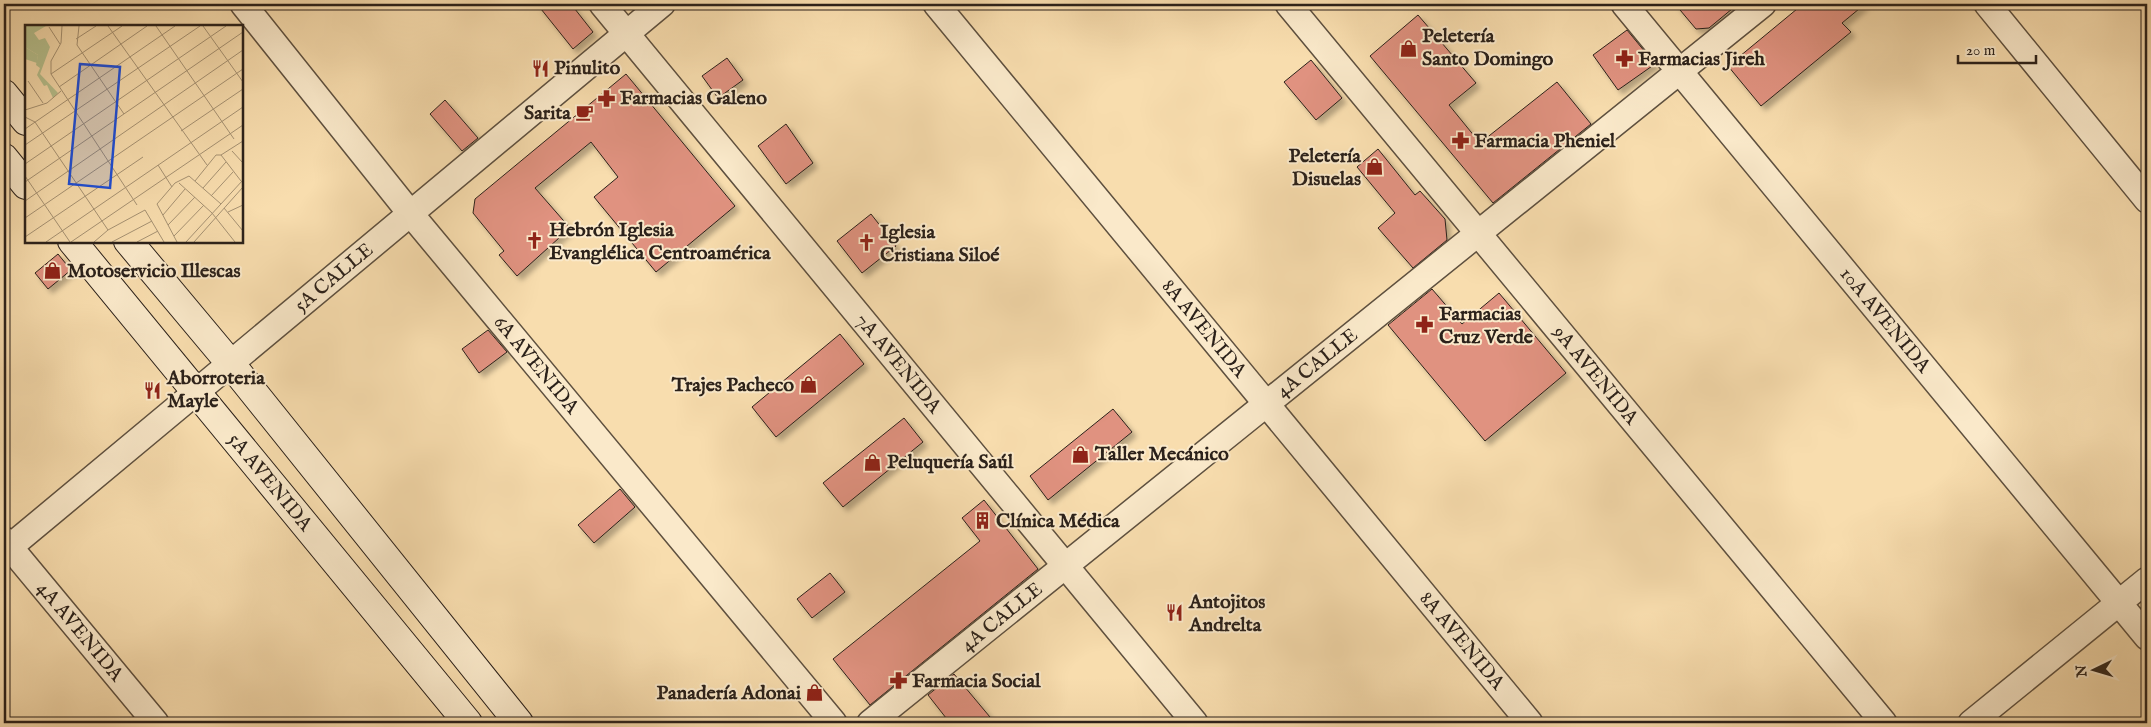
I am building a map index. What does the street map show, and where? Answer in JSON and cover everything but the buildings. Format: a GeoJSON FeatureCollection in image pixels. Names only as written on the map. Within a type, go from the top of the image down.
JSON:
{"type":"FeatureCollection","features":[{"type":"Feature","properties":{"kind":"main road"},"geometry":{"type":"LineString","coordinates":[[4,94],[25,120]]}},
{"type":"Feature","properties":{"kind":"main road"},"geometry":{"type":"LineString","coordinates":[[4,158],[25,184]]}},
{"type":"Feature","properties":{"kind":"main road","name":"5A AVENIDA"},"geometry":{"type":"LineString","coordinates":[[73,242],[468,723]]}},
{"type":"Feature","properties":{"kind":"main road"},"geometry":{"type":"LineString","coordinates":[[129,242],[230,363],[519,723]]}},
{"type":"Feature","properties":{"kind":"street","name":"6A AVENIDA"},"geometry":{"type":"LineString","coordinates":[[243,4],[410,213],[834,723]]}},
{"type":"Feature","properties":{"kind":"street","name":"7A AVENIDA"},"geometry":{"type":"LineString","coordinates":[[602,4],[1195,723]]}},
{"type":"Feature","properties":{"kind":"street","name":"5A CALLE"},"geometry":{"type":"LineString","coordinates":[[6,546],[195,393],[662,4]]}},
{"type":"Feature","properties":{"kind":"street","name":"8A AVENIDA"},"geometry":{"type":"LineString","coordinates":[[936,4],[1530,723]]}},
{"type":"Feature","properties":{"kind":"street","name":"9A AVENIDA"},"geometry":{"type":"LineString","coordinates":[[1288,4],[1884,723]]}},
{"type":"Feature","properties":{"kind":"street","name":"10A AVENIDA"},"geometry":{"type":"LineString","coordinates":[[1624,4],[2147,637]]}},
{"type":"Feature","properties":{"kind":"street","name":"4A CALLE"},"geometry":{"type":"LineString","coordinates":[[870,723],[1763,4]]}},
{"type":"Feature","properties":{"kind":"street"},"geometry":{"type":"LineString","coordinates":[[1987,4],[2147,200]]}},
{"type":"Feature","properties":{"kind":"street","name":"4A AVENIDA"},"geometry":{"type":"LineString","coordinates":[[6,546],[156,723]]}},
{"type":"Feature","properties":{"kind":"street"},"geometry":{"type":"LineString","coordinates":[[1971,723],[2147,580]]}},
{"type":"Feature","properties":{"kind":"place","name":"Peletería Santo Domingo"},"geometry":{"type":"Point","coordinates":[1408,48]}},
{"type":"Feature","properties":{"kind":"place","name":"Farmacias Jireh"},"geometry":{"type":"Point","coordinates":[1624,59]}},
{"type":"Feature","properties":{"kind":"place","name":"Pinulito"},"geometry":{"type":"Point","coordinates":[540,68]}},
{"type":"Feature","properties":{"kind":"place","name":"Farmacias Galeno"},"geometry":{"type":"Point","coordinates":[606,98]}},
{"type":"Feature","properties":{"kind":"place","name":"Sarita"},"geometry":{"type":"Point","coordinates":[585,113]}},
{"type":"Feature","properties":{"kind":"place","name":"Farmacia Pheniel"},"geometry":{"type":"Point","coordinates":[1460,141]}},
{"type":"Feature","properties":{"kind":"place","name":"Peletería Disuelas"},"geometry":{"type":"Point","coordinates":[1375,167]}},
{"type":"Feature","properties":{"kind":"place","name":"Hebrón Iglesia Evanglélica Centroamérica"},"geometry":{"type":"Point","coordinates":[535,241]}},
{"type":"Feature","properties":{"kind":"place","name":"Iglesia Cristiana Siloé"},"geometry":{"type":"Point","coordinates":[866,243]}},
{"type":"Feature","properties":{"kind":"place","name":"Motoservicio Illescas"},"geometry":{"type":"Point","coordinates":[53,271]}},
{"type":"Feature","properties":{"kind":"place","name":"Farmacias Cruz Verde"},"geometry":{"type":"Point","coordinates":[1425,325]}},
{"type":"Feature","properties":{"kind":"place","name":"Trajes Pacheco"},"geometry":{"type":"Point","coordinates":[808,385]}},
{"type":"Feature","properties":{"kind":"place","name":"Aborroteria Mayle"},"geometry":{"type":"Point","coordinates":[153,390]}},
{"type":"Feature","properties":{"kind":"place","name":"Taller Mecánico"},"geometry":{"type":"Point","coordinates":[1081,454]}},
{"type":"Feature","properties":{"kind":"place","name":"Peluquería Saúl"},"geometry":{"type":"Point","coordinates":[873,462]}},
{"type":"Feature","properties":{"kind":"place","name":"Clínica Médica"},"geometry":{"type":"Point","coordinates":[982,521]}},
{"type":"Feature","properties":{"kind":"place","name":"Antojitos Andrelta"},"geometry":{"type":"Point","coordinates":[1175,613]}},
{"type":"Feature","properties":{"kind":"place","name":"Farmacia Social"},"geometry":{"type":"Point","coordinates":[898,681]}},
{"type":"Feature","properties":{"kind":"place","name":"Panadería Adonai"},"geometry":{"type":"Point","coordinates":[815,693]}}]}
